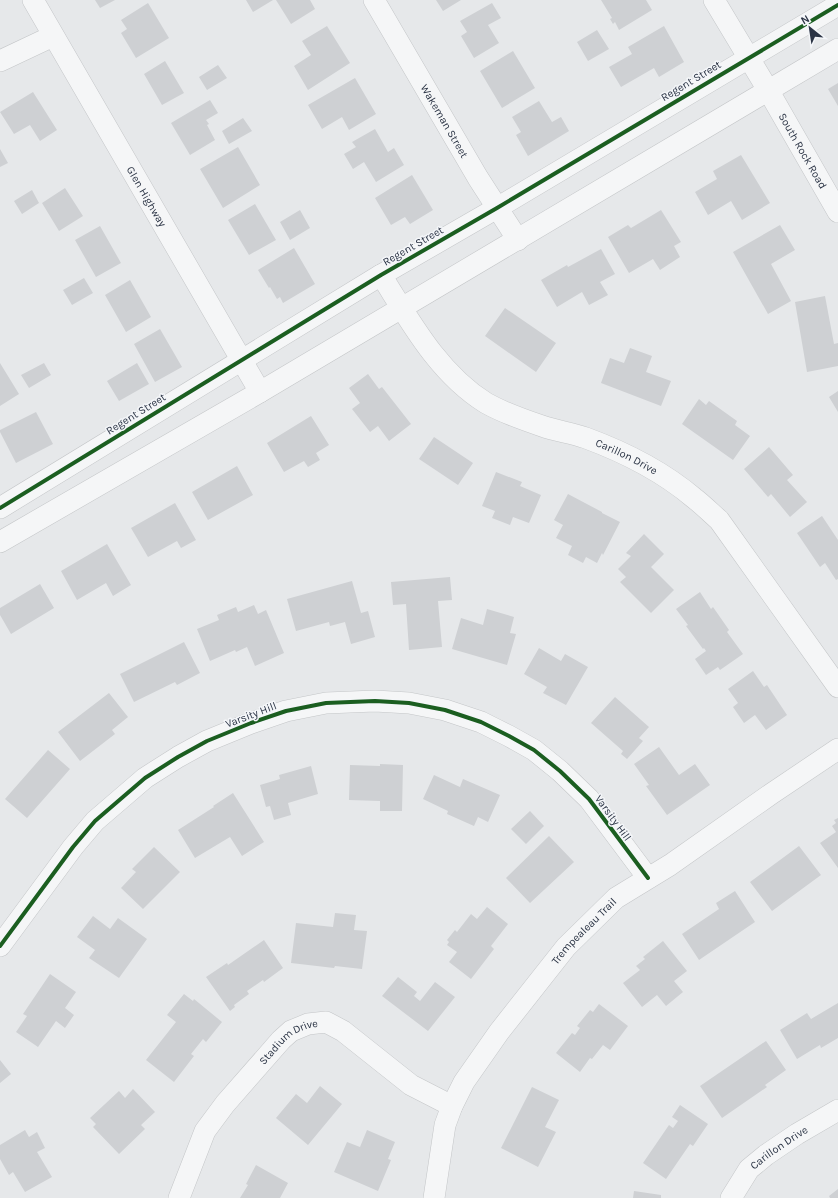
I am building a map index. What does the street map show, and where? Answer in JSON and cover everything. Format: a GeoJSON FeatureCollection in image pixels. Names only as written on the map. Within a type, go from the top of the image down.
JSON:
{"type":"FeatureCollection","features":[{"type":"Feature","properties":{"kind":"street","name":"Glen Highway"},"geometry":{"type":"LineString","coordinates":[[33,0],[260,392]]}},
{"type":"Feature","properties":{"kind":"street","name":"Wakeman Street"},"geometry":{"type":"LineString","coordinates":[[374,0],[497,208],[518,240]]}},
{"type":"Feature","properties":{"kind":"street","name":"South Rock Road"},"geometry":{"type":"LineString","coordinates":[[714,0],[749,57],[838,212]]}},
{"type":"Feature","properties":{"kind":"street","name":"Regent Street"},"geometry":{"type":"LineString","coordinates":[[0,508],[381,274],[497,208],[838,5]]}},
{"type":"Feature","properties":{"kind":"street"},"geometry":{"type":"LineString","coordinates":[[0,61],[53,36]]}},
{"type":"Feature","properties":{"kind":"street"},"geometry":{"type":"LineString","coordinates":[[2,535],[260,392],[838,49]]}},
{"type":"Feature","properties":{"kind":"street","name":"Carillon Drive"},"geometry":{"type":"LineString","coordinates":[[381,274],[416,331],[436,358],[462,385],[486,403],[504,412],[542,426],[585,437],[627,455],[667,477],[719,520],[838,687]]}},
{"type":"Feature","properties":{"kind":"street","name":"Varsity Hill"},"geometry":{"type":"LineString","coordinates":[[0,946],[44,884],[95,821],[145,778],[207,741],[251,723],[286,711],[326,703],[375,701],[409,703],[445,710],[481,722],[510,736],[534,750],[560,771],[589,799],[648,878]]}},
{"type":"Feature","properties":{"kind":"street","name":"Trempealeau Trail"},"geometry":{"type":"LineString","coordinates":[[434,1198],[445,1125],[452,1106],[464,1082],[499,1032],[566,947],[616,898],[670,865],[770,794],[838,749]]}},
{"type":"Feature","properties":{"kind":"street","name":"Stadium Drive"},"geometry":{"type":"LineString","coordinates":[[179,1198],[205,1131],[225,1104],[281,1040],[291,1031],[308,1024],[326,1022],[343,1031],[411,1085],[452,1106]]}},
{"type":"Feature","properties":{"kind":"street","name":"Carillon Drive"},"geometry":{"type":"LineString","coordinates":[[731,1198],[737,1186],[749,1169],[766,1155],[797,1134],[838,1110]]}},
{"type":"Feature","properties":{"kind":"building"},"geometry":{"type":"Polygon","coordinates":[[[95,0],[115,0],[100,8],[95,0]]]}},
{"type":"Feature","properties":{"kind":"building"},"geometry":{"type":"Polygon","coordinates":[[[246,0],[273,0],[253,12],[246,0]]]}},
{"type":"Feature","properties":{"kind":"building"},"geometry":{"type":"Polygon","coordinates":[[[276,0],[310,0],[315,9],[291,24],[276,0]]]}},
{"type":"Feature","properties":{"kind":"building"},"geometry":{"type":"Polygon","coordinates":[[[436,0],[461,0],[443,11],[436,0]]]}},
{"type":"Feature","properties":{"kind":"building"},"geometry":{"type":"Polygon","coordinates":[[[601,0],[646,0],[652,10],[619,30],[615,22],[613,24],[610,19],[612,18],[601,0]]]}},
{"type":"Feature","properties":{"kind":"building"},"geometry":{"type":"Polygon","coordinates":[[[148,3],[169,38],[136,58],[121,33],[127,29],[121,20],[148,3]]]}},
{"type":"Feature","properties":{"kind":"building"},"geometry":{"type":"Polygon","coordinates":[[[492,3],[501,18],[488,25],[499,43],[474,58],[461,36],[467,32],[460,21],[492,3]]]}},
{"type":"Feature","properties":{"kind":"building"},"geometry":{"type":"Polygon","coordinates":[[[327,26],[350,63],[308,90],[294,66],[311,55],[302,41],[327,26]]]}},
{"type":"Feature","properties":{"kind":"building"},"geometry":{"type":"Polygon","coordinates":[[[664,26],[684,62],[659,77],[654,68],[621,87],[609,67],[632,54],[628,47],[664,26]]]}},
{"type":"Feature","properties":{"kind":"building"},"geometry":{"type":"Polygon","coordinates":[[[597,30],[609,49],[588,61],[577,42],[597,30]]]}},
{"type":"Feature","properties":{"kind":"building"},"geometry":{"type":"Polygon","coordinates":[[[513,51],[535,88],[502,108],[480,71],[513,51]]]}},
{"type":"Feature","properties":{"kind":"building"},"geometry":{"type":"Polygon","coordinates":[[[165,61],[184,93],[162,105],[144,74],[165,61]]]}},
{"type":"Feature","properties":{"kind":"building"},"geometry":{"type":"Polygon","coordinates":[[[218,65],[227,78],[207,90],[199,77],[218,65]]]}},
{"type":"Feature","properties":{"kind":"building"},"geometry":{"type":"Polygon","coordinates":[[[355,78],[376,114],[349,130],[342,117],[322,129],[308,105],[355,78]]]}},
{"type":"Feature","properties":{"kind":"building"},"geometry":{"type":"Polygon","coordinates":[[[838,83],[838,106],[828,89],[838,83]]]}},
{"type":"Feature","properties":{"kind":"building"},"geometry":{"type":"Polygon","coordinates":[[[33,92],[57,130],[40,141],[30,125],[14,134],[0,112],[33,92]]]}},
{"type":"Feature","properties":{"kind":"building"},"geometry":{"type":"Polygon","coordinates":[[[210,100],[218,113],[206,120],[215,140],[190,155],[171,123],[210,100]]]}},
{"type":"Feature","properties":{"kind":"building"},"geometry":{"type":"Polygon","coordinates":[[[539,101],[552,122],[561,117],[569,131],[528,156],[516,135],[521,132],[512,117],[539,101]]]}},
{"type":"Feature","properties":{"kind":"building"},"geometry":{"type":"Polygon","coordinates":[[[243,118],[252,131],[229,144],[222,131],[243,118]]]}},
{"type":"Feature","properties":{"kind":"building"},"geometry":{"type":"Polygon","coordinates":[[[375,129],[388,152],[394,148],[404,165],[376,182],[364,162],[353,169],[344,154],[356,147],[352,142],[375,129]]]}},
{"type":"Feature","properties":{"kind":"building"},"geometry":{"type":"Polygon","coordinates":[[[238,147],[260,185],[223,208],[200,169],[238,147]]]}},
{"type":"Feature","properties":{"kind":"building"},"geometry":{"type":"Polygon","coordinates":[[[0,149],[8,163],[0,167],[0,149]]]}},
{"type":"Feature","properties":{"kind":"building"},"geometry":{"type":"Polygon","coordinates":[[[741,155],[770,203],[742,220],[731,201],[708,215],[695,192],[717,179],[713,171],[741,155]]]}},
{"type":"Feature","properties":{"kind":"building"},"geometry":{"type":"Polygon","coordinates":[[[412,175],[433,210],[410,224],[405,217],[391,225],[375,198],[412,175]]]}},
{"type":"Feature","properties":{"kind":"building"},"geometry":{"type":"Polygon","coordinates":[[[65,188],[83,216],[59,231],[42,203],[65,188]]]}},
{"type":"Feature","properties":{"kind":"building"},"geometry":{"type":"Polygon","coordinates":[[[32,190],[39,203],[22,214],[14,201],[32,190]]]}},
{"type":"Feature","properties":{"kind":"building"},"geometry":{"type":"Polygon","coordinates":[[[255,204],[276,240],[249,255],[228,220],[255,204]]]}},
{"type":"Feature","properties":{"kind":"building"},"geometry":{"type":"Polygon","coordinates":[[[300,210],[310,228],[290,240],[280,222],[300,210]]]}},
{"type":"Feature","properties":{"kind":"building"},"geometry":{"type":"Polygon","coordinates":[[[661,210],[681,242],[674,246],[680,257],[660,270],[653,259],[629,273],[608,237],[628,225],[631,228],[661,210]]]}},
{"type":"Feature","properties":{"kind":"building"},"geometry":{"type":"Polygon","coordinates":[[[780,225],[795,250],[771,264],[791,301],[768,314],[733,252],[780,225]]]}},
{"type":"Feature","properties":{"kind":"building"},"geometry":{"type":"Polygon","coordinates":[[[100,226],[121,263],[96,277],[75,240],[100,226]]]}},
{"type":"Feature","properties":{"kind":"building"},"geometry":{"type":"Polygon","coordinates":[[[294,248],[315,284],[283,303],[280,297],[277,299],[258,270],[294,248]]]}},
{"type":"Feature","properties":{"kind":"building"},"geometry":{"type":"Polygon","coordinates":[[[601,249],[615,274],[600,282],[608,295],[589,305],[582,292],[557,307],[541,280],[567,265],[568,267],[601,249]]]}},
{"type":"Feature","properties":{"kind":"building"},"geometry":{"type":"Polygon","coordinates":[[[84,278],[93,293],[72,305],[63,290],[84,278]]]}},
{"type":"Feature","properties":{"kind":"building"},"geometry":{"type":"Polygon","coordinates":[[[130,280],[151,317],[126,332],[105,295],[130,280]]]}},
{"type":"Feature","properties":{"kind":"building"},"geometry":{"type":"Polygon","coordinates":[[[825,296],[834,344],[838,343],[838,366],[807,372],[795,302],[825,296]]]}},
{"type":"Feature","properties":{"kind":"building"},"geometry":{"type":"Polygon","coordinates":[[[505,308],[556,343],[536,372],[485,336],[505,308]]]}},
{"type":"Feature","properties":{"kind":"building"},"geometry":{"type":"Polygon","coordinates":[[[160,329],[182,367],[155,382],[134,344],[160,329]]]}},
{"type":"Feature","properties":{"kind":"building"},"geometry":{"type":"Polygon","coordinates":[[[630,348],[652,356],[646,372],[671,381],[661,406],[601,383],[610,358],[624,363],[630,348]]]}},
{"type":"Feature","properties":{"kind":"building"},"geometry":{"type":"Polygon","coordinates":[[[0,363],[19,394],[0,406],[0,363]]]}},
{"type":"Feature","properties":{"kind":"building"},"geometry":{"type":"Polygon","coordinates":[[[44,363],[51,375],[29,388],[21,375],[44,363]]]}},
{"type":"Feature","properties":{"kind":"building"},"geometry":{"type":"Polygon","coordinates":[[[137,363],[149,384],[119,401],[107,381],[137,363]]]}},
{"type":"Feature","properties":{"kind":"building"},"geometry":{"type":"Polygon","coordinates":[[[368,374],[379,389],[382,387],[411,424],[389,441],[378,426],[370,432],[352,409],[360,403],[349,388],[368,374]]]}},
{"type":"Feature","properties":{"kind":"building"},"geometry":{"type":"Polygon","coordinates":[[[838,391],[838,412],[829,397],[838,391]]]}},
{"type":"Feature","properties":{"kind":"building"},"geometry":{"type":"Polygon","coordinates":[[[699,399],[706,405],[709,401],[737,421],[735,425],[750,436],[733,460],[682,424],[699,399]]]}},
{"type":"Feature","properties":{"kind":"building"},"geometry":{"type":"Polygon","coordinates":[[[36,412],[53,444],[16,463],[0,430],[36,412]]]}},
{"type":"Feature","properties":{"kind":"building"},"geometry":{"type":"Polygon","coordinates":[[[311,416],[329,445],[316,453],[320,460],[308,467],[304,461],[284,472],[267,443],[311,416]]]}},
{"type":"Feature","properties":{"kind":"building"},"geometry":{"type":"Polygon","coordinates":[[[434,437],[473,463],[458,485],[419,459],[434,437]]]}},
{"type":"Feature","properties":{"kind":"building"},"geometry":{"type":"Polygon","coordinates":[[[769,447],[793,475],[787,480],[807,502],[790,517],[771,494],[768,497],[744,469],[769,447]]]}},
{"type":"Feature","properties":{"kind":"building"},"geometry":{"type":"Polygon","coordinates":[[[237,466],[253,495],[208,520],[192,492],[237,466]]]}},
{"type":"Feature","properties":{"kind":"building"},"geometry":{"type":"Polygon","coordinates":[[[496,472],[522,482],[520,486],[541,495],[529,523],[513,517],[510,525],[492,518],[495,511],[482,506],[496,472]]]}},
{"type":"Feature","properties":{"kind":"building"},"geometry":{"type":"Polygon","coordinates":[[[568,494],[620,522],[603,555],[602,553],[597,563],[586,557],[583,563],[568,555],[572,546],[556,538],[563,525],[554,520],[568,494]]]}},
{"type":"Feature","properties":{"kind":"building"},"geometry":{"type":"Polygon","coordinates":[[[175,503],[196,540],[181,548],[177,541],[148,557],[131,528],[175,503]]]}},
{"type":"Feature","properties":{"kind":"building"},"geometry":{"type":"Polygon","coordinates":[[[822,516],[838,540],[838,579],[836,580],[825,563],[820,567],[797,533],[822,516]]]}},
{"type":"Feature","properties":{"kind":"building"},"geometry":{"type":"Polygon","coordinates":[[[644,534],[664,554],[651,567],[674,590],[651,613],[620,582],[626,577],[618,569],[631,556],[626,553],[644,534]]]}},
{"type":"Feature","properties":{"kind":"building"},"geometry":{"type":"Polygon","coordinates":[[[107,544],[131,585],[113,596],[106,583],[77,600],[61,571],[107,544]]]}},
{"type":"Feature","properties":{"kind":"building"},"geometry":{"type":"Polygon","coordinates":[[[450,577],[452,600],[438,601],[442,647],[409,650],[406,604],[393,605],[391,582],[450,577]]]}},
{"type":"Feature","properties":{"kind":"building"},"geometry":{"type":"Polygon","coordinates":[[[352,581],[361,613],[368,611],[375,637],[351,644],[345,622],[330,626],[329,622],[296,631],[287,599],[352,581]]]}},
{"type":"Feature","properties":{"kind":"building"},"geometry":{"type":"Polygon","coordinates":[[[40,584],[54,608],[11,634],[0,615],[0,608],[40,584]]]}},
{"type":"Feature","properties":{"kind":"building"},"geometry":{"type":"Polygon","coordinates":[[[700,592],[711,609],[713,607],[729,630],[727,632],[743,654],[720,670],[718,667],[706,675],[695,659],[706,651],[686,626],[688,625],[676,609],[700,592]]]}},
{"type":"Feature","properties":{"kind":"building"},"geometry":{"type":"Polygon","coordinates":[[[254,605],[258,614],[266,610],[284,653],[255,666],[247,647],[236,652],[235,650],[210,661],[197,629],[219,620],[217,615],[236,607],[238,612],[254,605]]]}},
{"type":"Feature","properties":{"kind":"building"},"geometry":{"type":"Polygon","coordinates":[[[487,609],[514,617],[510,633],[516,634],[507,665],[452,649],[461,618],[483,625],[487,609]]]}},
{"type":"Feature","properties":{"kind":"building"},"geometry":{"type":"Polygon","coordinates":[[[184,642],[200,673],[177,685],[175,682],[134,702],[120,674],[184,642]]]}},
{"type":"Feature","properties":{"kind":"building"},"geometry":{"type":"Polygon","coordinates":[[[539,648],[561,661],[565,654],[588,667],[566,705],[543,693],[547,687],[524,674],[539,648]]]}},
{"type":"Feature","properties":{"kind":"building"},"geometry":{"type":"Polygon","coordinates":[[[753,671],[764,687],[767,685],[787,715],[766,730],[755,715],[744,723],[733,707],[738,703],[728,689],[753,671]]]}},
{"type":"Feature","properties":{"kind":"building"},"geometry":{"type":"Polygon","coordinates":[[[109,693],[128,717],[112,730],[115,734],[80,761],[58,732],[109,693]]]}},
{"type":"Feature","properties":{"kind":"building"},"geometry":{"type":"Polygon","coordinates":[[[615,697],[649,727],[639,738],[643,741],[627,759],[621,754],[623,751],[591,723],[615,697]]]}},
{"type":"Feature","properties":{"kind":"building"},"geometry":{"type":"Polygon","coordinates":[[[659,747],[679,775],[695,764],[710,785],[667,815],[646,786],[649,785],[634,764],[659,747]]]}},
{"type":"Feature","properties":{"kind":"building"},"geometry":{"type":"Polygon","coordinates":[[[48,750],[70,769],[27,818],[5,799],[48,750]]]}},
{"type":"Feature","properties":{"kind":"building"},"geometry":{"type":"Polygon","coordinates":[[[380,764],[403,765],[402,811],[380,811],[380,801],[349,800],[350,765],[380,766],[380,764]]]}},
{"type":"Feature","properties":{"kind":"building"},"geometry":{"type":"Polygon","coordinates":[[[311,766],[318,794],[288,803],[291,815],[274,820],[270,806],[266,807],[260,785],[280,779],[279,775],[311,766]]]}},
{"type":"Feature","properties":{"kind":"building"},"geometry":{"type":"Polygon","coordinates":[[[434,775],[460,787],[463,779],[500,795],[488,822],[478,817],[474,826],[447,814],[448,811],[423,799],[434,775]]]}},
{"type":"Feature","properties":{"kind":"building"},"geometry":{"type":"Polygon","coordinates":[[[233,793],[264,842],[242,856],[230,837],[195,858],[178,830],[233,793]]]}},
{"type":"Feature","properties":{"kind":"building"},"geometry":{"type":"Polygon","coordinates":[[[530,811],[544,826],[526,844],[511,829],[530,811]]]}},
{"type":"Feature","properties":{"kind":"building"},"geometry":{"type":"Polygon","coordinates":[[[838,818],[838,868],[820,843],[836,832],[832,826],[836,823],[834,820],[838,818]]]}},
{"type":"Feature","properties":{"kind":"building"},"geometry":{"type":"Polygon","coordinates":[[[549,836],[574,862],[530,903],[506,878],[549,836]]]}},
{"type":"Feature","properties":{"kind":"building"},"geometry":{"type":"Polygon","coordinates":[[[799,846],[821,875],[772,911],[750,882],[799,846]]]}},
{"type":"Feature","properties":{"kind":"building"},"geometry":{"type":"Polygon","coordinates":[[[154,847],[180,872],[143,909],[121,888],[136,872],[132,869],[154,847]]]}},
{"type":"Feature","properties":{"kind":"building"},"geometry":{"type":"Polygon","coordinates":[[[735,891],[755,922],[699,960],[682,934],[719,909],[716,903],[735,891]]]}},
{"type":"Feature","properties":{"kind":"building"},"geometry":{"type":"Polygon","coordinates":[[[487,907],[508,924],[491,946],[494,949],[471,979],[449,962],[457,952],[447,945],[449,942],[447,940],[455,930],[457,932],[471,914],[477,919],[487,907]]]}},
{"type":"Feature","properties":{"kind":"building"},"geometry":{"type":"Polygon","coordinates":[[[335,913],[356,915],[354,930],[367,931],[362,969],[335,966],[334,968],[291,963],[296,923],[333,927],[335,913]]]}},
{"type":"Feature","properties":{"kind":"building"},"geometry":{"type":"Polygon","coordinates":[[[93,916],[110,929],[118,918],[147,939],[119,978],[89,958],[95,950],[77,937],[93,916]]]}},
{"type":"Feature","properties":{"kind":"building"},"geometry":{"type":"Polygon","coordinates":[[[264,940],[283,968],[264,982],[263,980],[247,991],[249,994],[234,1005],[235,1007],[230,1011],[206,977],[227,963],[228,965],[264,940]]]}},
{"type":"Feature","properties":{"kind":"building"},"geometry":{"type":"Polygon","coordinates":[[[663,941],[687,971],[674,981],[683,992],[666,1006],[657,995],[642,1007],[623,983],[640,970],[636,966],[645,959],[643,957],[663,941]]]}},
{"type":"Feature","properties":{"kind":"building"},"geometry":{"type":"Polygon","coordinates":[[[50,974],[76,992],[65,1008],[74,1015],[65,1028],[56,1021],[38,1047],[16,1032],[27,1016],[23,1014],[50,974]]]}},
{"type":"Feature","properties":{"kind":"building"},"geometry":{"type":"Polygon","coordinates":[[[398,977],[417,992],[414,996],[420,1001],[435,982],[455,997],[428,1031],[382,996],[398,977]]]}},
{"type":"Feature","properties":{"kind":"building"},"geometry":{"type":"Polygon","coordinates":[[[184,994],[193,1001],[194,999],[222,1022],[206,1042],[203,1039],[191,1054],[194,1056],[174,1082],[146,1060],[176,1022],[167,1015],[184,994]]]}},
{"type":"Feature","properties":{"kind":"building"},"geometry":{"type":"Polygon","coordinates":[[[838,1003],[838,1038],[821,1048],[820,1045],[797,1059],[780,1030],[807,1013],[811,1019],[838,1003]]]}},
{"type":"Feature","properties":{"kind":"building"},"geometry":{"type":"Polygon","coordinates":[[[599,1004],[628,1026],[610,1050],[603,1045],[592,1059],[590,1058],[580,1072],[556,1053],[572,1033],[575,1035],[580,1028],[577,1026],[590,1010],[593,1012],[599,1004]]]}},
{"type":"Feature","properties":{"kind":"building"},"geometry":{"type":"Polygon","coordinates":[[[766,1041],[786,1070],[765,1085],[767,1087],[722,1118],[700,1086],[766,1041]]]}},
{"type":"Feature","properties":{"kind":"building"},"geometry":{"type":"Polygon","coordinates":[[[0,1060],[11,1074],[0,1083],[0,1060]]]}},
{"type":"Feature","properties":{"kind":"building"},"geometry":{"type":"Polygon","coordinates":[[[320,1086],[342,1104],[308,1145],[276,1118],[296,1094],[307,1103],[320,1086]]]}},
{"type":"Feature","properties":{"kind":"building"},"geometry":{"type":"Polygon","coordinates":[[[532,1087],[559,1100],[545,1127],[556,1132],[538,1167],[501,1148],[532,1087]]]}},
{"type":"Feature","properties":{"kind":"building"},"geometry":{"type":"Polygon","coordinates":[[[133,1089],[155,1112],[141,1125],[145,1129],[119,1154],[93,1127],[96,1124],[90,1118],[119,1091],[125,1098],[133,1089]]]}},
{"type":"Feature","properties":{"kind":"building"},"geometry":{"type":"Polygon","coordinates":[[[680,1105],[708,1124],[693,1146],[690,1144],[666,1179],[643,1163],[669,1125],[673,1128],[678,1121],[672,1117],[680,1105]]]}},
{"type":"Feature","properties":{"kind":"building"},"geometry":{"type":"Polygon","coordinates":[[[25,1130],[29,1137],[37,1132],[45,1148],[37,1152],[52,1177],[25,1192],[13,1172],[9,1175],[0,1159],[0,1145],[25,1130]]]}},
{"type":"Feature","properties":{"kind":"building"},"geometry":{"type":"Polygon","coordinates":[[[367,1130],[395,1142],[388,1159],[391,1160],[378,1191],[334,1172],[347,1142],[360,1147],[367,1130]]]}},
{"type":"Feature","properties":{"kind":"building"},"geometry":{"type":"Polygon","coordinates":[[[256,1165],[288,1183],[280,1198],[240,1198],[248,1185],[246,1184],[256,1165]]]}},
{"type":"Feature","properties":{"kind":"building"},"geometry":{"type":"Polygon","coordinates":[[[838,1189],[838,1198],[830,1198],[829,1196],[838,1189]]]}},
{"type":"Feature","properties":{"kind":"building"},"geometry":{"type":"Polygon","coordinates":[[[634,1191],[661,1195],[661,1198],[633,1198],[634,1191]]]}},
{"type":"Feature","properties":{"kind":"cycle path"},"geometry":{"type":"LineString","coordinates":[[0,508],[381,275],[497,208],[838,5]]}},
{"type":"Feature","properties":{"kind":"cycle path"},"geometry":{"type":"LineString","coordinates":[[0,946],[73,847],[95,821],[145,778],[207,741],[251,723],[286,711],[326,703],[375,701],[409,703],[445,710],[481,722],[509,736],[534,750],[560,771],[589,799],[648,878]]}}]}
